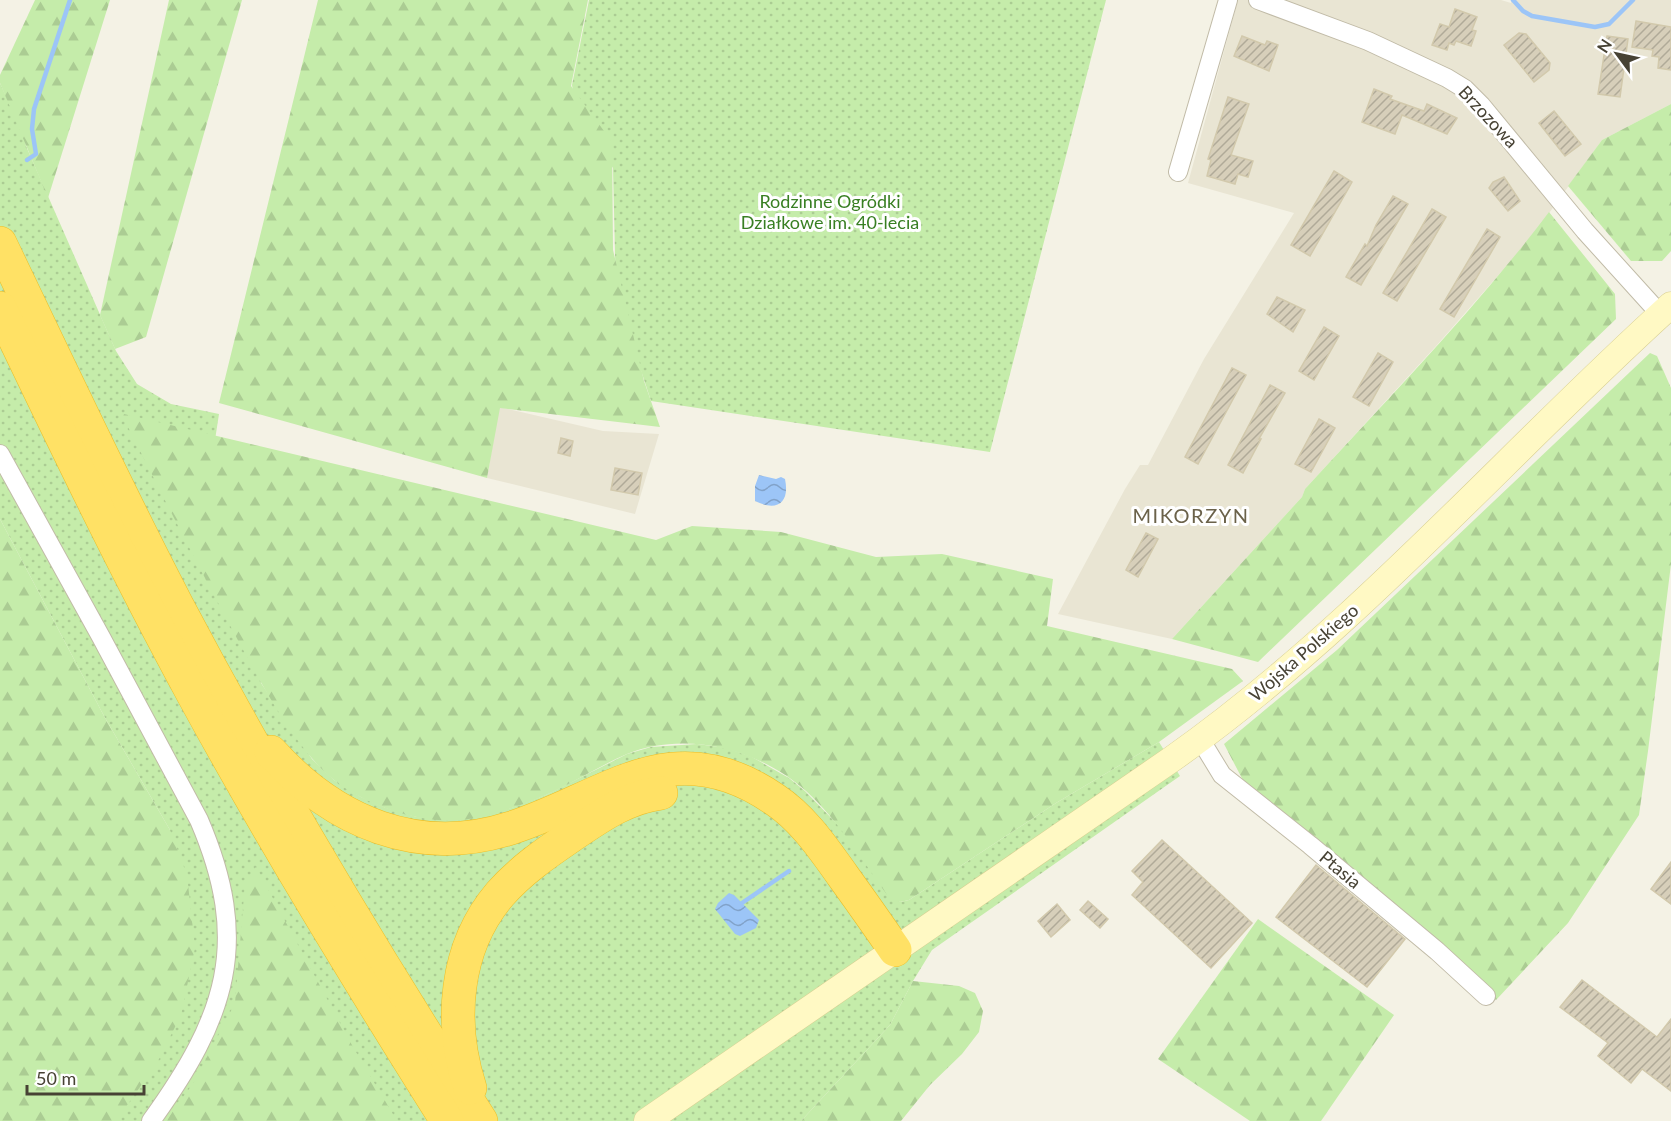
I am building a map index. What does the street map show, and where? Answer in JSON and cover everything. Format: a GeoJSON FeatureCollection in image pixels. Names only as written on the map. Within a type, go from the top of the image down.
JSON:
{"type":"FeatureCollection","features":[{"type":"Feature","properties":{"kind":"highway"},"geometry":{"type":"LineString","coordinates":[[0,243],[151,553],[219,681],[342,897],[482,1121]]}},
{"type":"Feature","properties":{"kind":"highway"},"geometry":{"type":"LineString","coordinates":[[0,308],[70,453],[194,695],[323,921],[447,1121]]}},
{"type":"Feature","properties":{"kind":"highway"},"geometry":{"type":"LineString","coordinates":[[219,681],[262,741],[301,782],[350,816],[381,829],[402,834],[456,838],[498,831],[542,816],[631,777],[659,771],[694,769],[741,780],[775,799],[804,825],[832,860],[886,957]]}},
{"type":"Feature","properties":{"kind":"highway"},"geometry":{"type":"LineString","coordinates":[[482,1121],[466,1077],[458,1023],[461,975],[475,933],[490,907],[520,875],[578,832],[630,801],[667,792],[700,793],[728,799],[764,819],[778,830],[807,862],[886,957]]}},
{"type":"Feature","properties":{"kind":"street"},"geometry":{"type":"LineString","coordinates":[[1178,172],[1228,0]]}},
{"type":"Feature","properties":{"kind":"street","name":"Brzozowa"},"geometry":{"type":"LineString","coordinates":[[1257,0],[1368,41],[1466,89],[1585,231],[1666,310]]}},
{"type":"Feature","properties":{"kind":"street","name":"Wojska Polskiego"},"geometry":{"type":"LineString","coordinates":[[647,1121],[1200,739],[1271,684],[1338,624],[1666,310]]}},
{"type":"Feature","properties":{"kind":"street"},"geometry":{"type":"LineString","coordinates":[[0,454],[199,820],[222,882],[228,929],[226,959],[220,991],[199,1047],[175,1088],[151,1121]]}},
{"type":"Feature","properties":{"kind":"street","name":"Ptasia"},"geometry":{"type":"LineString","coordinates":[[1200,739],[1222,775],[1428,943],[1486,996]]}},
{"type":"Feature","properties":{"kind":"shaded area"},"geometry":{"type":"Polygon","coordinates":[[[1238,0],[1501,0],[1511,3],[1511,0],[1671,0],[1671,104],[1602,140],[1531,238],[1305,489],[1302,497],[1172,639],[1058,614],[1125,489],[1140,465],[1148,465],[1204,359],[1294,213],[1188,183],[1238,0]]]}},
{"type":"Feature","properties":{"kind":"shaded area"},"geometry":{"type":"Polygon","coordinates":[[[499,407],[603,431],[659,434],[635,514],[487,478],[499,407]]]}},
{"type":"Feature","properties":{"kind":"green space"},"geometry":{"type":"Polygon","coordinates":[[[35,0],[110,0],[48,198],[0,83],[0,75],[35,0]]]}},
{"type":"Feature","properties":{"kind":"green space"},"geometry":{"type":"Polygon","coordinates":[[[169,0],[242,0],[146,337],[115,349],[100,315],[169,0]]]}},
{"type":"Feature","properties":{"kind":"green space"},"geometry":{"type":"Polygon","coordinates":[[[318,0],[588,0],[571,86],[612,142],[613,250],[644,381],[660,427],[500,408],[487,478],[219,403],[318,0]]]}},
{"type":"Feature","properties":{"kind":"green space","name":"Rodzinne Ogródki Działkowe im. 40-lecia"},"geometry":{"type":"Polygon","coordinates":[[[589,0],[1106,0],[990,452],[651,401],[616,294],[613,168],[577,114],[572,85],[589,0]]]}},
{"type":"Feature","properties":{"kind":"green space"},"geometry":{"type":"Polygon","coordinates":[[[0,83],[116,351],[137,384],[171,404],[219,414],[215,440],[261,683],[312,759],[334,780],[361,797],[386,808],[417,817],[468,819],[511,808],[546,795],[627,754],[651,747],[697,744],[727,748],[752,757],[789,778],[805,791],[840,827],[900,902],[909,900],[1056,803],[1159,742],[1180,776],[932,950],[890,1025],[801,1121],[115,1121],[170,830],[104,716],[0,519],[0,83]]]}},
{"type":"Feature","properties":{"kind":"green space"},"geometry":{"type":"Polygon","coordinates":[[[1671,104],[1671,251],[1662,261],[1631,261],[1568,186],[1602,140],[1671,104]]]}},
{"type":"Feature","properties":{"kind":"green space"},"geometry":{"type":"Polygon","coordinates":[[[1549,212],[1615,294],[1616,319],[1258,662],[1172,639],[1302,497],[1305,489],[1461,319],[1549,212]]]}},
{"type":"Feature","properties":{"kind":"green space"},"geometry":{"type":"Polygon","coordinates":[[[1650,353],[1657,356],[1671,388],[1671,564],[1639,815],[1568,923],[1496,1000],[1372,886],[1246,786],[1224,744],[1337,650],[1650,353]]]}},
{"type":"Feature","properties":{"kind":"green space"},"geometry":{"type":"Polygon","coordinates":[[[124,414],[656,540],[692,526],[781,532],[876,557],[942,554],[1053,579],[1047,626],[1232,669],[1243,681],[1159,742],[1056,803],[909,900],[900,902],[888,896],[840,828],[806,791],[787,776],[766,764],[721,748],[697,744],[650,747],[627,754],[546,795],[498,812],[469,819],[435,820],[416,817],[380,806],[348,790],[334,780],[304,749],[265,690],[177,524],[123,417],[124,414]]]}},
{"type":"Feature","properties":{"kind":"green space"},"geometry":{"type":"Polygon","coordinates":[[[0,519],[104,716],[170,830],[187,875],[195,948],[181,1015],[157,1063],[116,1121],[0,1121],[0,519]]]}},
{"type":"Feature","properties":{"kind":"green space"},"geometry":{"type":"Polygon","coordinates":[[[256,867],[353,1047],[397,1121],[166,1121],[194,1082],[235,1003],[245,884],[256,867]]]}},
{"type":"Feature","properties":{"kind":"green space"},"geometry":{"type":"Polygon","coordinates":[[[1258,919],[1394,1015],[1321,1121],[1250,1121],[1158,1059],[1258,919]]]}},
{"type":"Feature","properties":{"kind":"green space"},"geometry":{"type":"Polygon","coordinates":[[[913,981],[959,986],[975,993],[983,1011],[979,1032],[962,1054],[930,1085],[901,1121],[801,1121],[890,1025],[913,981]]]}},
{"type":"Feature","properties":{"kind":"water"},"geometry":{"type":"Polygon","coordinates":[[[759,475],[785,479],[786,494],[780,503],[770,506],[755,501],[755,486],[759,475]]]}},
{"type":"Feature","properties":{"kind":"water"},"geometry":{"type":"Polygon","coordinates":[[[729,893],[734,895],[759,920],[756,928],[740,936],[735,934],[715,909],[729,893]]]}},
{"type":"Feature","properties":{"kind":"building"},"geometry":{"type":"Polygon","coordinates":[[[1455,9],[1477,17],[1472,30],[1476,31],[1471,46],[1456,41],[1454,45],[1449,43],[1447,50],[1432,45],[1440,24],[1449,27],[1455,9]]]}},
{"type":"Feature","properties":{"kind":"building"},"geometry":{"type":"Polygon","coordinates":[[[1636,21],[1671,27],[1671,70],[1658,68],[1659,57],[1652,56],[1653,50],[1632,47],[1636,21]]]}},
{"type":"Feature","properties":{"kind":"building"},"geometry":{"type":"Polygon","coordinates":[[[1519,33],[1526,34],[1550,63],[1549,70],[1534,82],[1504,45],[1519,33]]]}},
{"type":"Feature","properties":{"kind":"building"},"geometry":{"type":"Polygon","coordinates":[[[1242,36],[1265,45],[1267,41],[1278,45],[1269,71],[1234,56],[1242,36]]]}},
{"type":"Feature","properties":{"kind":"building"},"geometry":{"type":"Polygon","coordinates":[[[1607,36],[1628,39],[1620,97],[1598,94],[1607,36]]]}},
{"type":"Feature","properties":{"kind":"building"},"geometry":{"type":"Polygon","coordinates":[[[1374,89],[1392,96],[1390,99],[1424,111],[1427,104],[1457,118],[1447,134],[1402,115],[1395,134],[1362,122],[1374,89]]]}},
{"type":"Feature","properties":{"kind":"building"},"geometry":{"type":"Polygon","coordinates":[[[1228,97],[1249,104],[1231,155],[1253,161],[1248,177],[1238,174],[1235,184],[1207,176],[1211,160],[1208,159],[1228,97]]]}},
{"type":"Feature","properties":{"kind":"building"},"geometry":{"type":"Polygon","coordinates":[[[1554,111],[1581,144],[1565,156],[1539,123],[1554,111]]]}},
{"type":"Feature","properties":{"kind":"building"},"geometry":{"type":"Polygon","coordinates":[[[1334,171],[1352,182],[1310,256],[1291,245],[1334,171]]]}},
{"type":"Feature","properties":{"kind":"building"},"geometry":{"type":"Polygon","coordinates":[[[1504,177],[1520,201],[1508,211],[1489,188],[1493,182],[1504,177]]]}},
{"type":"Feature","properties":{"kind":"building"},"geometry":{"type":"Polygon","coordinates":[[[1393,196],[1408,204],[1361,285],[1346,277],[1365,244],[1367,246],[1393,196]]]}},
{"type":"Feature","properties":{"kind":"building"},"geometry":{"type":"Polygon","coordinates":[[[1432,209],[1446,217],[1397,301],[1383,293],[1432,209]]]}},
{"type":"Feature","properties":{"kind":"building"},"geometry":{"type":"Polygon","coordinates":[[[1487,229],[1500,237],[1454,317],[1440,309],[1487,229]]]}},
{"type":"Feature","properties":{"kind":"building"},"geometry":{"type":"Polygon","coordinates":[[[1277,297],[1305,310],[1293,332],[1267,314],[1277,297]]]}},
{"type":"Feature","properties":{"kind":"building"},"geometry":{"type":"Polygon","coordinates":[[[1324,327],[1339,336],[1314,380],[1299,371],[1324,327]]]}},
{"type":"Feature","properties":{"kind":"building"},"geometry":{"type":"Polygon","coordinates":[[[1378,353],[1393,362],[1369,406],[1353,397],[1378,353]]]}},
{"type":"Feature","properties":{"kind":"building"},"geometry":{"type":"Polygon","coordinates":[[[1232,368],[1246,375],[1198,464],[1185,457],[1232,368]]]}},
{"type":"Feature","properties":{"kind":"building"},"geometry":{"type":"Polygon","coordinates":[[[1270,385],[1285,393],[1243,473],[1228,465],[1270,385]]]}},
{"type":"Feature","properties":{"kind":"building"},"geometry":{"type":"Polygon","coordinates":[[[1319,419],[1335,428],[1311,472],[1295,464],[1319,419]]]}},
{"type":"Feature","properties":{"kind":"building"},"geometry":{"type":"Polygon","coordinates":[[[561,438],[573,441],[570,456],[558,453],[561,438]]]}},
{"type":"Feature","properties":{"kind":"building"},"geometry":{"type":"Polygon","coordinates":[[[615,468],[642,473],[638,495],[611,490],[615,468]]]}},
{"type":"Feature","properties":{"kind":"building"},"geometry":{"type":"Polygon","coordinates":[[[1146,533],[1158,539],[1138,577],[1126,570],[1146,533]]]}},
{"type":"Feature","properties":{"kind":"building"},"geometry":{"type":"Polygon","coordinates":[[[1162,840],[1252,923],[1211,968],[1132,895],[1143,882],[1132,871],[1162,840]]]}},
{"type":"Feature","properties":{"kind":"building"},"geometry":{"type":"Polygon","coordinates":[[[1671,862],[1671,904],[1651,889],[1671,862]]]}},
{"type":"Feature","properties":{"kind":"building"},"geometry":{"type":"Polygon","coordinates":[[[1316,865],[1405,939],[1367,987],[1276,917],[1316,865]]]}},
{"type":"Feature","properties":{"kind":"building"},"geometry":{"type":"Polygon","coordinates":[[[1088,901],[1108,919],[1100,928],[1080,910],[1088,901]]]}},
{"type":"Feature","properties":{"kind":"building"},"geometry":{"type":"Polygon","coordinates":[[[1057,904],[1070,920],[1051,937],[1038,921],[1057,904]]]}},
{"type":"Feature","properties":{"kind":"building"},"geometry":{"type":"Polygon","coordinates":[[[1582,980],[1657,1037],[1671,1019],[1671,1091],[1642,1069],[1631,1083],[1598,1056],[1608,1043],[1560,1007],[1582,980]]]}},
{"type":"Feature","properties":{"kind":"waterway"},"geometry":{"type":"LineString","coordinates":[[27,160],[36,154],[32,129],[34,109],[70,0]]}},
{"type":"Feature","properties":{"kind":"waterway"},"geometry":{"type":"LineString","coordinates":[[1513,0],[1523,11],[1532,16],[1595,27],[1609,24],[1633,0]]}},
{"type":"Feature","properties":{"kind":"waterway"},"geometry":{"type":"LineString","coordinates":[[742,903],[789,871]]}},
{"type":"Feature","properties":{"kind":"district","name":"MIKORZYN"},"geometry":{"type":"Point","coordinates":[1191,516]}}]}
